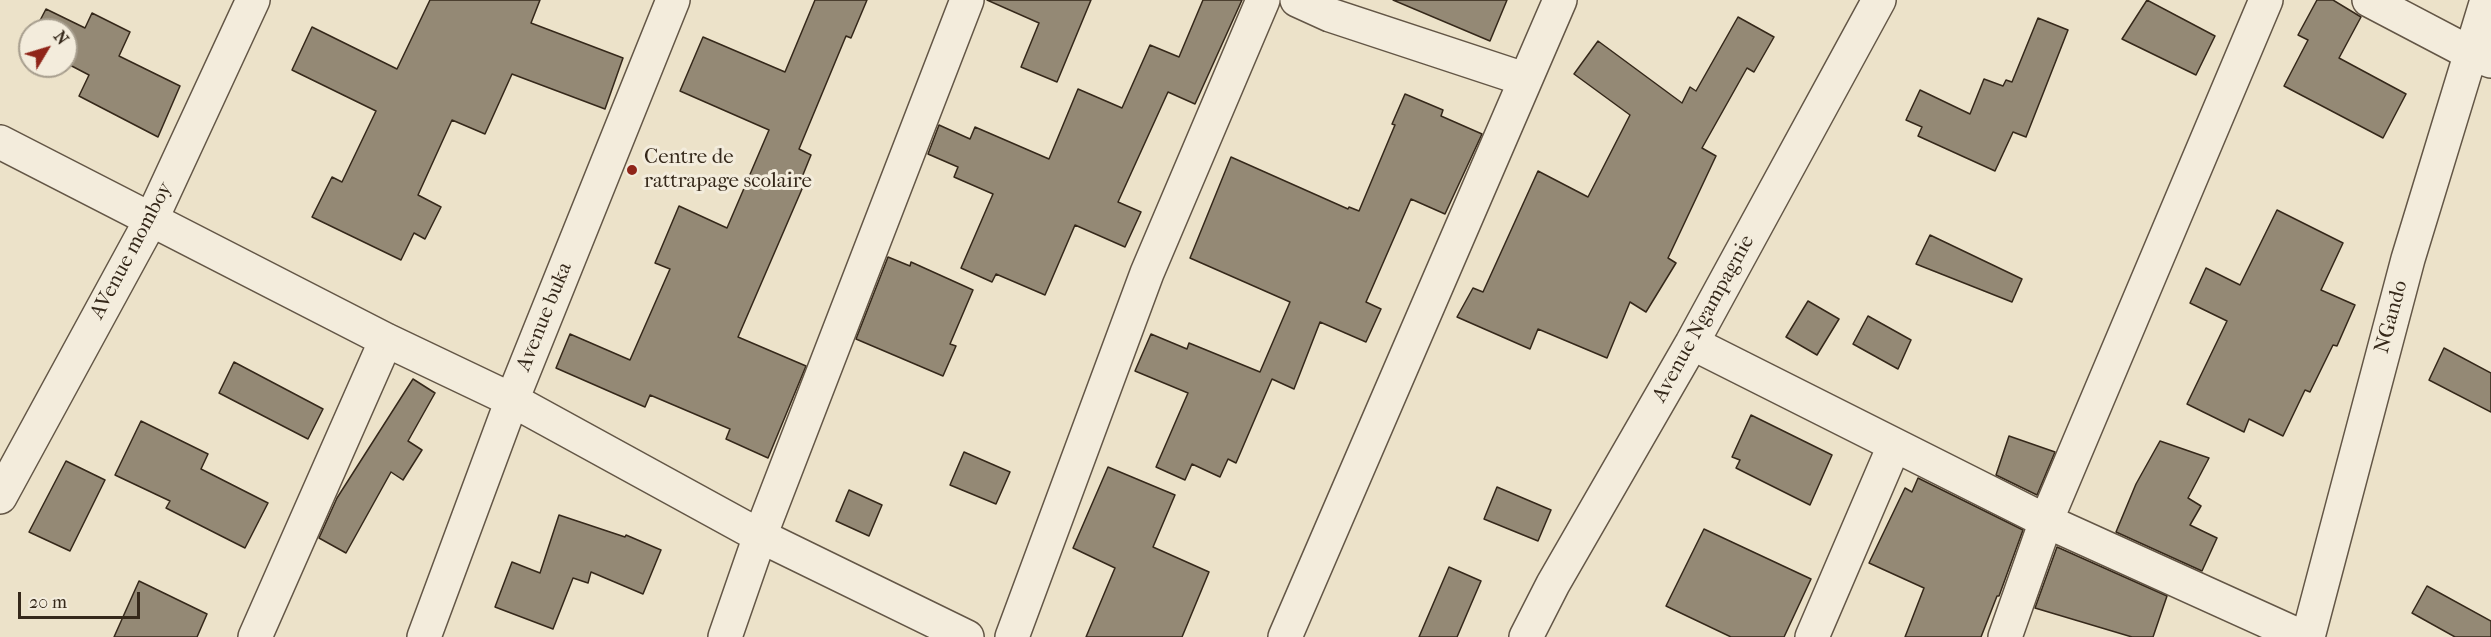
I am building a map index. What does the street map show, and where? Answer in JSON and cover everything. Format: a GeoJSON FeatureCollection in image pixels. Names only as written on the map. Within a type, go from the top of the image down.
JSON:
{"type":"FeatureCollection","features":[{"type":"Feature","properties":{"kind":"street","name":"AVenue momboy"},"geometry":{"type":"LineString","coordinates":[[0,497],[152,218],[253,0]]}},
{"type":"Feature","properties":{"kind":"street","name":"Avenue buka"},"geometry":{"type":"LineString","coordinates":[[424,637],[512,400],[673,0]]}},
{"type":"Feature","properties":{"kind":"street"},"geometry":{"type":"LineString","coordinates":[[725,637],[760,536],[967,0]]}},
{"type":"Feature","properties":{"kind":"street"},"geometry":{"type":"LineString","coordinates":[[1012,637],[1147,273],[1263,0]]}},
{"type":"Feature","properties":{"kind":"street"},"geometry":{"type":"LineString","coordinates":[[1297,0],[1330,15],[1524,79]]}},
{"type":"Feature","properties":{"kind":"street"},"geometry":{"type":"LineString","coordinates":[[1285,637],[1560,0]]}},
{"type":"Feature","properties":{"kind":"street","name":"Avenue Ngampagnie"},"geometry":{"type":"LineString","coordinates":[[1526,637],[1553,584],[1692,343],[1879,0]]}},
{"type":"Feature","properties":{"kind":"street"},"geometry":{"type":"LineString","coordinates":[[2005,637],[2046,521],[2266,0]]}},
{"type":"Feature","properties":{"kind":"street"},"geometry":{"type":"LineString","coordinates":[[2369,0],[2481,57]]}},
{"type":"Feature","properties":{"kind":"street","name":"NGando"},"geometry":{"type":"LineString","coordinates":[[2308,637],[2408,259],[2481,57],[2487,0]]}},
{"type":"Feature","properties":{"kind":"street"},"geometry":{"type":"LineString","coordinates":[[0,142],[386,340],[512,400],[760,536],[967,637]]}},
{"type":"Feature","properties":{"kind":"street"},"geometry":{"type":"LineString","coordinates":[[255,637],[386,340]]}},
{"type":"Feature","properties":{"kind":"street"},"geometry":{"type":"LineString","coordinates":[[1692,343],[2046,521],[2302,637]]}},
{"type":"Feature","properties":{"kind":"street"},"geometry":{"type":"LineString","coordinates":[[1812,637],[1894,446]]}},
{"type":"Feature","properties":{"kind":"building"},"geometry":{"type":"Polygon","coordinates":[[[430,0],[540,0],[531,23],[623,58],[605,109],[512,74],[485,134],[452,120],[418,195],[441,207],[425,239],[414,233],[401,260],[312,217],[332,177],[342,182],[376,111],[292,70],[312,27],[397,69],[430,0]]]}},
{"type":"Feature","properties":{"kind":"building"},"geometry":{"type":"Polygon","coordinates":[[[815,0],[867,0],[851,38],[846,36],[799,149],[811,155],[798,187],[802,189],[738,337],[806,366],[768,458],[726,439],[730,429],[650,395],[645,407],[556,368],[570,334],[630,360],[670,269],[655,263],[679,206],[727,228],[769,130],[680,91],[703,37],[785,72],[815,0]]]}},
{"type":"Feature","properties":{"kind":"building"},"geometry":{"type":"Polygon","coordinates":[[[987,0],[1091,0],[1057,82],[1021,67],[1039,23],[987,0]]]}},
{"type":"Feature","properties":{"kind":"building"},"geometry":{"type":"Polygon","coordinates":[[[1203,0],[1242,0],[1195,104],[1168,92],[1118,202],[1141,212],[1125,247],[1075,225],[1045,295],[996,274],[992,282],[961,268],[993,194],[954,177],[958,167],[928,154],[939,125],[970,139],[975,127],[1049,159],[1078,89],[1122,108],[1150,45],[1179,57],[1203,0]]]}},
{"type":"Feature","properties":{"kind":"building"},"geometry":{"type":"Polygon","coordinates":[[[1393,0],[1507,0],[1490,41],[1393,0]]]}},
{"type":"Feature","properties":{"kind":"building"},"geometry":{"type":"Polygon","coordinates":[[[2147,0],[2215,36],[2196,75],[2122,39],[2147,0]]]}},
{"type":"Feature","properties":{"kind":"building"},"geometry":{"type":"Polygon","coordinates":[[[2317,0],[2333,0],[2361,17],[2339,58],[2406,94],[2383,138],[2284,86],[2308,40],[2298,35],[2317,0]]]}},
{"type":"Feature","properties":{"kind":"building"},"geometry":{"type":"Polygon","coordinates":[[[46,9],[64,18],[41,18],[46,9]]]}},
{"type":"Feature","properties":{"kind":"building"},"geometry":{"type":"Polygon","coordinates":[[[92,13],[130,32],[119,56],[180,86],[158,137],[79,96],[89,75],[78,69],[78,25],[85,28],[92,13]]]}},
{"type":"Feature","properties":{"kind":"building"},"geometry":{"type":"Polygon","coordinates":[[[1738,17],[1774,37],[1754,72],[1747,68],[1702,148],[1716,156],[1668,258],[1676,263],[1646,312],[1630,302],[1607,358],[1538,329],[1530,349],[1457,317],[1473,288],[1483,292],[1538,171],[1588,197],[1630,115],[1574,74],[1598,41],[1682,103],[1690,87],[1696,91],[1738,17]]]}},
{"type":"Feature","properties":{"kind":"building"},"geometry":{"type":"Polygon","coordinates":[[[2038,18],[2068,30],[2026,137],[2013,132],[1995,171],[1918,136],[1922,127],[1906,120],[1920,90],[1970,114],[1984,79],[2003,86],[2006,80],[2012,82],[2038,18]]]}},
{"type":"Feature","properties":{"kind":"building"},"geometry":{"type":"Polygon","coordinates":[[[1405,94],[1443,110],[1441,116],[1482,134],[1445,214],[1411,199],[1366,302],[1381,309],[1366,342],[1320,322],[1294,389],[1272,379],[1236,463],[1228,459],[1220,477],[1192,464],[1185,480],[1156,467],[1188,393],[1135,371],[1151,334],[1187,349],[1189,343],[1260,372],[1290,302],[1190,258],[1231,157],[1348,209],[1349,207],[1359,211],[1395,125],[1392,124],[1405,94]]]}},
{"type":"Feature","properties":{"kind":"building"},"geometry":{"type":"Polygon","coordinates":[[[2277,210],[2343,243],[2321,290],[2355,305],[2337,346],[2333,345],[2310,392],[2305,390],[2283,436],[2249,419],[2244,432],[2187,404],[2227,321],[2190,303],[2206,268],[2240,285],[2277,210]]]}},
{"type":"Feature","properties":{"kind":"building"},"geometry":{"type":"Polygon","coordinates":[[[1930,235],[2022,279],[2012,302],[1916,264],[1930,235]]]}},
{"type":"Feature","properties":{"kind":"building"},"geometry":{"type":"Polygon","coordinates":[[[888,257],[910,266],[911,262],[973,290],[950,344],[956,346],[943,376],[856,339],[888,257]]]}},
{"type":"Feature","properties":{"kind":"building"},"geometry":{"type":"Polygon","coordinates":[[[1808,301],[1839,319],[1817,355],[1786,337],[1808,301]]]}},
{"type":"Feature","properties":{"kind":"building"},"geometry":{"type":"Polygon","coordinates":[[[1868,316],[1911,340],[1898,369],[1853,344],[1868,316]]]}},
{"type":"Feature","properties":{"kind":"building"},"geometry":{"type":"Polygon","coordinates":[[[2444,348],[2491,373],[2491,412],[2429,380],[2444,348]]]}},
{"type":"Feature","properties":{"kind":"building"},"geometry":{"type":"Polygon","coordinates":[[[234,362],[323,409],[308,439],[219,393],[234,362]]]}},
{"type":"Feature","properties":{"kind":"building"},"geometry":{"type":"Polygon","coordinates":[[[413,379],[435,393],[408,441],[422,450],[403,480],[391,472],[346,553],[319,538],[337,498],[413,379]]]}},
{"type":"Feature","properties":{"kind":"building"},"geometry":{"type":"Polygon","coordinates":[[[1751,415],[1832,455],[1810,505],[1736,468],[1740,460],[1732,457],[1751,415]]]}},
{"type":"Feature","properties":{"kind":"building"},"geometry":{"type":"Polygon","coordinates":[[[141,421],[208,454],[201,469],[268,503],[245,548],[166,508],[170,501],[115,475],[141,421]]]}},
{"type":"Feature","properties":{"kind":"building"},"geometry":{"type":"Polygon","coordinates":[[[2009,436],[2055,452],[2037,495],[1996,475],[2009,436]]]}},
{"type":"Feature","properties":{"kind":"building"},"geometry":{"type":"Polygon","coordinates":[[[2160,441],[2209,458],[2188,498],[2201,506],[2190,525],[2217,538],[2202,571],[2116,532],[2136,484],[2160,441]]]}},
{"type":"Feature","properties":{"kind":"building"},"geometry":{"type":"Polygon","coordinates":[[[964,452],[1010,472],[996,504],[950,485],[964,452]]]}},
{"type":"Feature","properties":{"kind":"building"},"geometry":{"type":"Polygon","coordinates":[[[66,461],[105,480],[70,551],[29,532],[66,461]]]}},
{"type":"Feature","properties":{"kind":"building"},"geometry":{"type":"Polygon","coordinates":[[[1108,467],[1175,495],[1153,547],[1209,572],[1182,637],[1086,637],[1115,568],[1073,548],[1108,467]]]}},
{"type":"Feature","properties":{"kind":"building"},"geometry":{"type":"Polygon","coordinates":[[[1918,478],[2023,530],[1981,637],[1905,637],[1924,588],[1869,563],[1905,488],[1912,492],[1918,478]]]}},
{"type":"Feature","properties":{"kind":"building"},"geometry":{"type":"Polygon","coordinates":[[[1497,487],[1551,510],[1538,541],[1484,519],[1497,487]]]}},
{"type":"Feature","properties":{"kind":"building"},"geometry":{"type":"Polygon","coordinates":[[[849,490],[882,505],[869,536],[836,521],[849,490]]]}},
{"type":"Feature","properties":{"kind":"building"},"geometry":{"type":"Polygon","coordinates":[[[559,515],[625,537],[626,535],[661,550],[643,594],[591,572],[588,583],[573,578],[553,629],[495,607],[512,562],[540,573],[559,515]]]}},
{"type":"Feature","properties":{"kind":"building"},"geometry":{"type":"Polygon","coordinates":[[[1704,529],[1811,579],[1784,637],[1731,637],[1666,606],[1704,529]]]}},
{"type":"Feature","properties":{"kind":"building"},"geometry":{"type":"Polygon","coordinates":[[[2057,547],[2167,596],[2153,637],[2132,637],[2035,608],[2057,547]]]}},
{"type":"Feature","properties":{"kind":"building"},"geometry":{"type":"Polygon","coordinates":[[[1449,567],[1481,581],[1457,637],[1419,637],[1449,567]]]}},
{"type":"Feature","properties":{"kind":"building"},"geometry":{"type":"Polygon","coordinates":[[[139,581],[207,614],[197,637],[114,637],[139,581]]]}},
{"type":"Feature","properties":{"kind":"building"},"geometry":{"type":"Polygon","coordinates":[[[2427,586],[2491,621],[2491,637],[2455,637],[2412,613],[2427,586]]]}},
{"type":"Feature","properties":{"kind":"place","name":"Centre de rattrapage scolaire"},"geometry":{"type":"Point","coordinates":[632,170]}}]}
